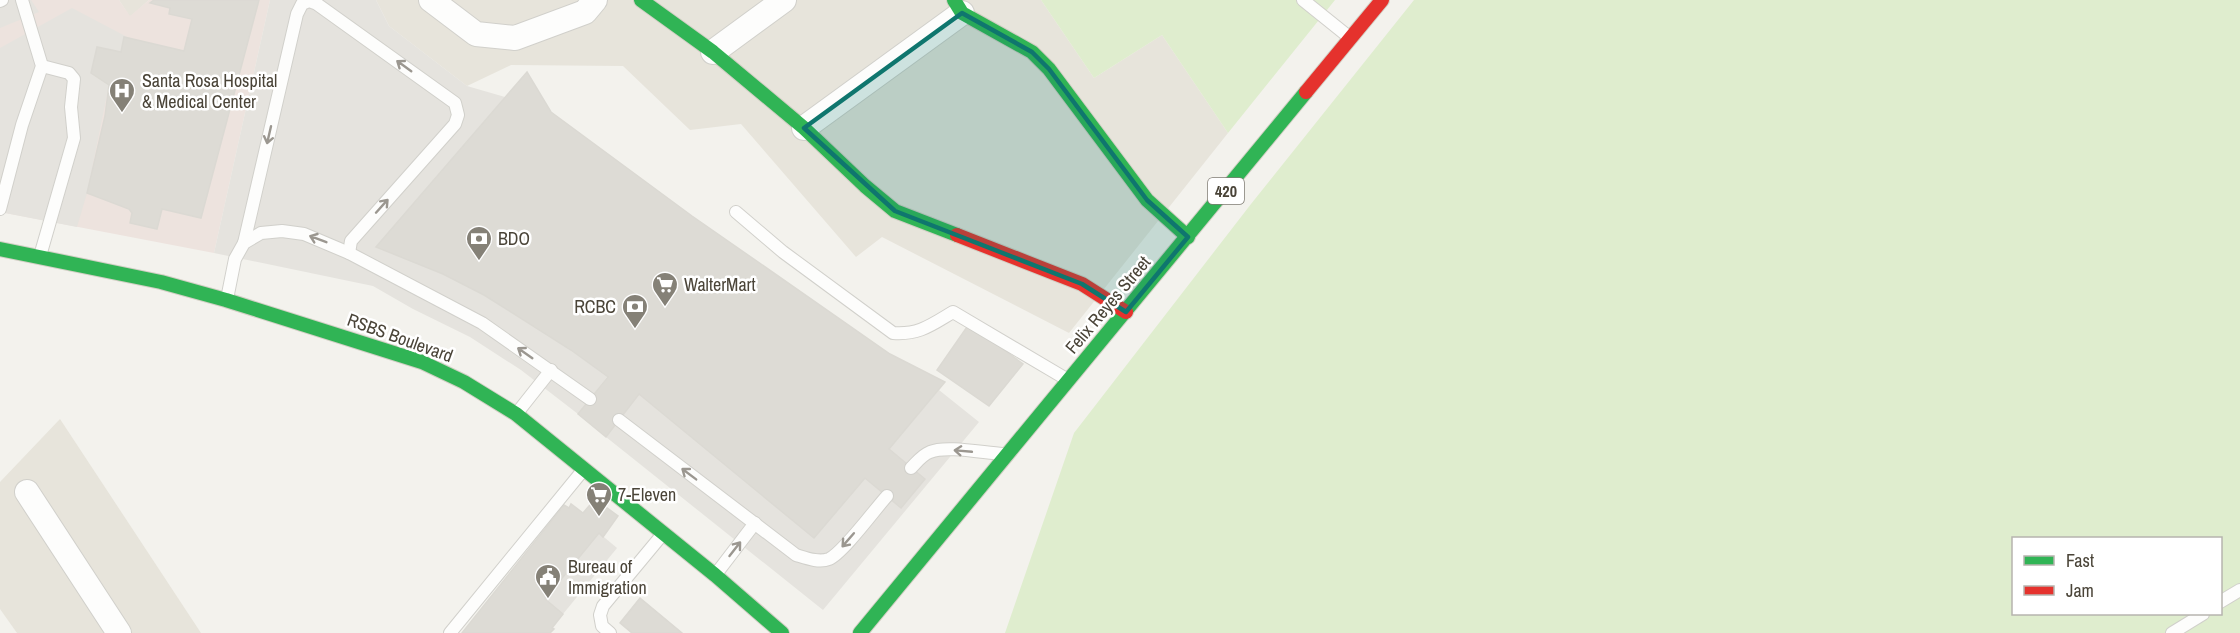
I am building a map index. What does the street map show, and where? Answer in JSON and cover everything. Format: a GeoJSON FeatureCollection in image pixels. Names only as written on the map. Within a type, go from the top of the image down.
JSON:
{"type":"FeatureCollection","features":[{"type":"Feature","properties":{"kind":"street"},"geometry":{"type":"LineString","coordinates":[[431,0],[476,34],[515,38],[585,12],[595,0]]}},
{"type":"Feature","properties":{"kind":"street"},"geometry":{"type":"LineString","coordinates":[[641,0],[713,52],[804,128],[895,211],[1082,284],[1126,312]]}},
{"type":"Feature","properties":{"kind":"street"},"geometry":{"type":"LineString","coordinates":[[713,52],[784,0]]}},
{"type":"Feature","properties":{"kind":"street","name":"Felix Reyes Street"},"geometry":{"type":"LineString","coordinates":[[861,633],[1382,0]]}},
{"type":"Feature","properties":{"kind":"street"},"geometry":{"type":"LineString","coordinates":[[804,128],[958,6],[1032,52],[1049,69],[1147,200],[1188,237]]}},
{"type":"Feature","properties":{"kind":"street","name":"RSBS Boulevard"},"geometry":{"type":"LineString","coordinates":[[0,249],[160,282],[226,300],[422,362],[464,382],[516,414],[715,575],[782,633]]}},
{"type":"Feature","properties":{"kind":"street"},"geometry":{"type":"LineString","coordinates":[[27,492],[119,633]]}},
{"type":"Feature","properties":{"kind":"lane"},"geometry":{"type":"LineString","coordinates":[[0,209],[22,125],[42,66],[22,0]]}},
{"type":"Feature","properties":{"kind":"lane"},"geometry":{"type":"LineString","coordinates":[[1303,0],[1350,38]]}},
{"type":"Feature","properties":{"kind":"lane"},"geometry":{"type":"LineString","coordinates":[[226,300],[235,259],[244,243],[297,14],[302,4],[309,1],[316,3],[455,103],[458,115],[455,124],[351,241],[349,253]]}},
{"type":"Feature","properties":{"kind":"lane"},"geometry":{"type":"LineString","coordinates":[[39,258],[74,138],[71,107],[74,79],[69,73],[42,66]]}},
{"type":"Feature","properties":{"kind":"lane"},"geometry":{"type":"LineString","coordinates":[[736,212],[783,252],[893,333],[909,334],[927,328],[953,312],[1069,380]]}},
{"type":"Feature","properties":{"kind":"lane"},"geometry":{"type":"LineString","coordinates":[[244,243],[261,233],[282,231],[304,234],[349,253],[482,323],[590,399]]}},
{"type":"Feature","properties":{"kind":"lane"},"geometry":{"type":"LineString","coordinates":[[516,414],[551,370]]}},
{"type":"Feature","properties":{"kind":"lane"},"geometry":{"type":"LineString","coordinates":[[619,420],[796,555],[813,560],[828,559],[840,550],[887,496]]}},
{"type":"Feature","properties":{"kind":"lane"},"geometry":{"type":"LineString","coordinates":[[911,468],[921,456],[942,449],[1007,454]]}},
{"type":"Feature","properties":{"kind":"lane"},"geometry":{"type":"LineString","coordinates":[[450,633],[585,469]]}},
{"type":"Feature","properties":{"kind":"lane"},"geometry":{"type":"LineString","coordinates":[[715,575],[754,524]]}},
{"type":"Feature","properties":{"kind":"lane"},"geometry":{"type":"LineString","coordinates":[[610,633],[602,626],[600,615],[603,606],[663,534]]}},
{"type":"Feature","properties":{"kind":"lane"},"geometry":{"type":"LineString","coordinates":[[2222,601],[2240,590]]}},
{"type":"Feature","properties":{"kind":"lane"},"geometry":{"type":"LineString","coordinates":[[2172,633],[2201,615]]}},
{"type":"Feature","properties":{"kind":"highlighted area"},"geometry":{"type":"Polygon","coordinates":[[[962,13],[1032,52],[1049,69],[1147,200],[1188,237],[1126,312],[1082,284],[895,211],[804,128],[962,13]]]}},
{"type":"Feature","properties":{"kind":"shaded area","name":"Santa Rosa Hospital & Medical Center"},"geometry":{"type":"Polygon","coordinates":[[[0,0],[119,0],[130,16],[149,0],[270,0],[214,253],[0,212],[0,0]]]}},
{"type":"Feature","properties":{"kind":"shaded area"},"geometry":{"type":"Polygon","coordinates":[[[0,0],[31,0],[39,12],[0,28],[0,0]]]}},
{"type":"Feature","properties":{"kind":"shaded area"},"geometry":{"type":"Polygon","coordinates":[[[119,0],[149,0],[130,17],[119,0]]]}},
{"type":"Feature","properties":{"kind":"shaded area"},"geometry":{"type":"Polygon","coordinates":[[[270,0],[376,0],[389,26],[467,86],[505,97],[377,246],[443,274],[484,295],[571,350],[607,377],[578,414],[521,370],[470,337],[373,286],[214,253],[270,0]]]}},
{"type":"Feature","properties":{"kind":"shaded area"},"geometry":{"type":"Polygon","coordinates":[[[376,0],[1041,0],[1094,78],[1162,35],[1228,133],[1069,333],[882,237],[856,257],[741,124],[690,130],[623,66],[511,65],[467,86],[389,26],[376,0]]]}},
{"type":"Feature","properties":{"kind":"shaded area"},"geometry":{"type":"Polygon","coordinates":[[[72,8],[129,38],[124,37],[121,52],[97,47],[91,73],[109,85],[87,193],[77,227],[0,212],[0,48],[72,8]]]}},
{"type":"Feature","properties":{"kind":"shaded area"},"geometry":{"type":"Polygon","coordinates":[[[939,390],[979,422],[823,610],[606,437],[639,394],[814,538],[865,478],[901,507],[889,449],[939,390]]]}},
{"type":"Feature","properties":{"kind":"shaded area"},"geometry":{"type":"Polygon","coordinates":[[[60,419],[201,633],[17,633],[0,609],[0,482],[60,419]]]}},
{"type":"Feature","properties":{"kind":"shaded area"},"geometry":{"type":"Polygon","coordinates":[[[599,533],[617,548],[563,614],[545,600],[599,533]]]}},
{"type":"Feature","properties":{"kind":"green space"},"geometry":{"type":"Polygon","coordinates":[[[1041,0],[1335,0],[1228,133],[1162,35],[1094,78],[1041,0]]]}},
{"type":"Feature","properties":{"kind":"green space"},"geometry":{"type":"Polygon","coordinates":[[[1414,0],[2240,0],[2240,633],[1005,633],[1074,433],[1251,204],[1414,0]]]}},
{"type":"Feature","properties":{"kind":"building"},"geometry":{"type":"Polygon","coordinates":[[[154,0],[259,0],[201,218],[162,209],[157,229],[130,223],[132,213],[129,209],[87,193],[105,116],[109,85],[91,73],[97,47],[121,52],[124,37],[184,51],[192,19],[169,14],[170,8],[150,3],[154,0]]]}},
{"type":"Feature","properties":{"kind":"building","name":"WalterMart"},"geometry":{"type":"Polygon","coordinates":[[[527,72],[551,112],[692,216],[890,354],[945,382],[889,449],[925,479],[901,508],[865,478],[814,538],[639,394],[606,437],[578,414],[608,377],[571,350],[484,295],[443,274],[376,247],[527,72]]]}},
{"type":"Feature","properties":{"kind":"building"},"geometry":{"type":"Polygon","coordinates":[[[969,324],[1023,364],[989,406],[937,370],[969,324]]]}},
{"type":"Feature","properties":{"kind":"building"},"geometry":{"type":"Polygon","coordinates":[[[595,499],[618,516],[603,537],[599,533],[545,599],[563,614],[552,628],[554,629],[550,633],[462,633],[564,505],[569,508],[571,504],[583,513],[595,499]]]}},
{"type":"Feature","properties":{"kind":"building"},"geometry":{"type":"Polygon","coordinates":[[[640,598],[682,633],[632,633],[620,623],[640,598]]]}},
{"type":"Feature","properties":{"kind":"traffic: fast"},"geometry":{"type":"LineString","coordinates":[[641,0],[713,52],[804,128],[895,211],[957,235]]}},
{"type":"Feature","properties":{"kind":"traffic: fast"},"geometry":{"type":"LineString","coordinates":[[954,0],[962,13],[1032,52],[1049,69],[1147,200],[1188,237]]}},
{"type":"Feature","properties":{"kind":"traffic: fast"},"geometry":{"type":"LineString","coordinates":[[860,633],[1306,92]]}},
{"type":"Feature","properties":{"kind":"traffic: fast"},"geometry":{"type":"LineString","coordinates":[[0,249],[161,282],[226,300],[422,362],[464,382],[516,414],[715,575],[782,633]]}},
{"type":"Feature","properties":{"kind":"traffic: jam"},"geometry":{"type":"LineString","coordinates":[[1306,92],[1382,0]]}},
{"type":"Feature","properties":{"kind":"traffic: jam"},"geometry":{"type":"LineString","coordinates":[[957,235],[1082,284],[1126,312]]}},
{"type":"Feature","properties":{"kind":"place","name":"Santa Rosa Hospital & Medical Center"},"geometry":{"type":"Point","coordinates":[122,114]}},
{"type":"Feature","properties":{"kind":"place","name":"BDO"},"geometry":{"type":"Point","coordinates":[479,262]}},
{"type":"Feature","properties":{"kind":"place","name":"WalterMart"},"geometry":{"type":"Point","coordinates":[665,308]}},
{"type":"Feature","properties":{"kind":"place","name":"RCBC"},"geometry":{"type":"Point","coordinates":[635,330]}},
{"type":"Feature","properties":{"kind":"place","name":"7-Eleven"},"geometry":{"type":"Point","coordinates":[599,518]}},
{"type":"Feature","properties":{"kind":"place","name":"Bureau of Immigration"},"geometry":{"type":"Point","coordinates":[548,600]}}]}
